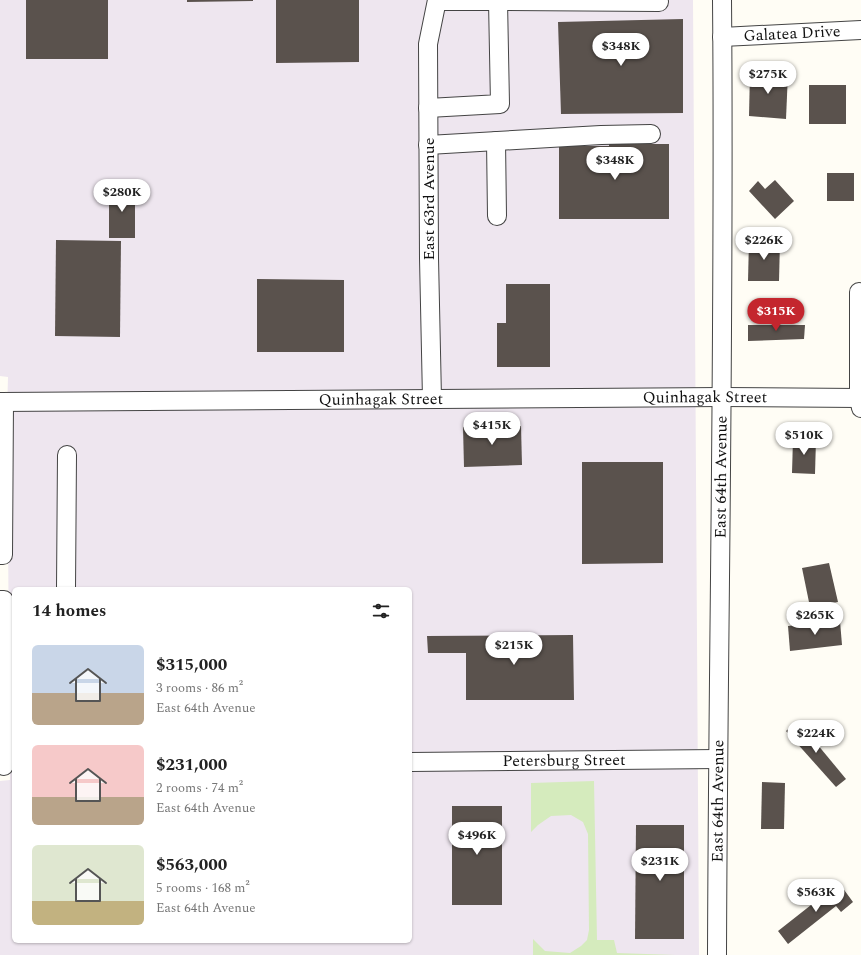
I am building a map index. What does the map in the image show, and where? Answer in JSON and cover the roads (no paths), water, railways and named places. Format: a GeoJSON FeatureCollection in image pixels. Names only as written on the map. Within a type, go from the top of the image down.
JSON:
{"type":"FeatureCollection","features":[{"type":"Feature","properties":{"kind":"street","name":"East 64th Avenue"},"geometry":{"type":"LineString","coordinates":[[717,955],[722,397],[722,0]]}},
{"type":"Feature","properties":{"kind":"street"},"geometry":{"type":"LineString","coordinates":[[437,1],[660,2]]}},
{"type":"Feature","properties":{"kind":"street","name":"East 63rd Avenue"},"geometry":{"type":"LineString","coordinates":[[432,399],[429,258],[428,44],[437,1]]}},
{"type":"Feature","properties":{"kind":"street"},"geometry":{"type":"LineString","coordinates":[[428,108],[500,104],[498,1]]}},
{"type":"Feature","properties":{"kind":"street","name":"Galatea Drive"},"geometry":{"type":"LineString","coordinates":[[722,37],[861,30]]}},
{"type":"Feature","properties":{"kind":"street"},"geometry":{"type":"LineString","coordinates":[[428,145],[601,135],[651,134]]}},
{"type":"Feature","properties":{"kind":"street"},"geometry":{"type":"LineString","coordinates":[[496,141],[497,216]]}},
{"type":"Feature","properties":{"kind":"street"},"geometry":{"type":"LineString","coordinates":[[859,292],[860,403]]}},
{"type":"Feature","properties":{"kind":"street","name":"Quinhagak Street"},"geometry":{"type":"LineString","coordinates":[[2,402],[722,397],[860,403]]}},
{"type":"Feature","properties":{"kind":"street"},"geometry":{"type":"LineString","coordinates":[[0,555],[3,555],[2,402]]}},
{"type":"Feature","properties":{"kind":"street"},"geometry":{"type":"LineString","coordinates":[[66,587],[67,455]]}},
{"type":"Feature","properties":{"kind":"street"},"geometry":{"type":"LineString","coordinates":[[0,600],[4,600],[6,766]]}},
{"type":"Feature","properties":{"kind":"street","name":"Petersburg Street"},"geometry":{"type":"LineString","coordinates":[[412,762],[718,759]]}}]}
